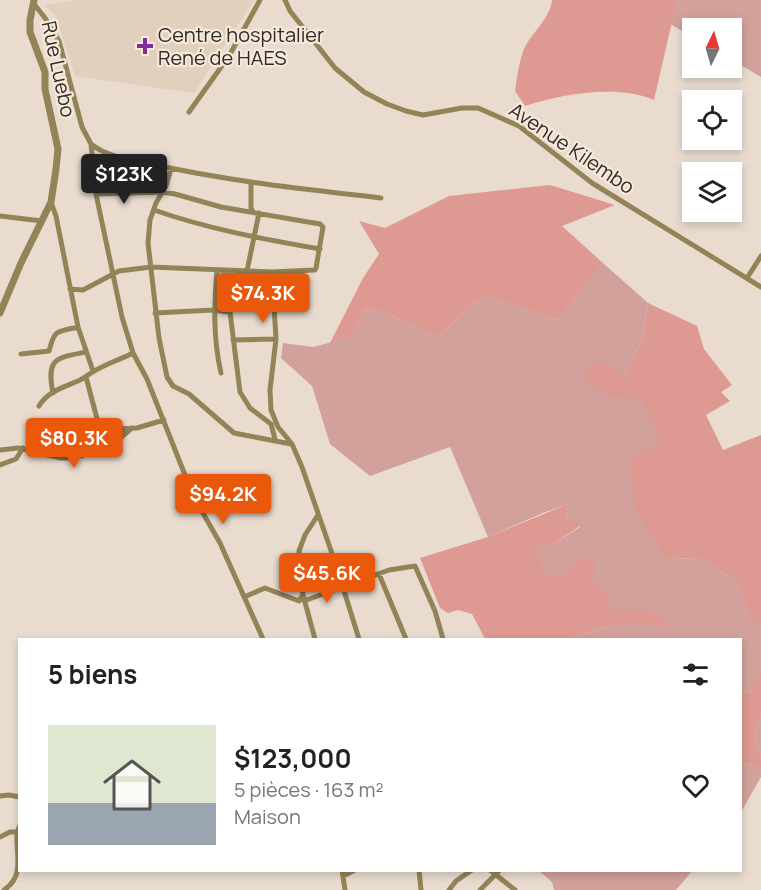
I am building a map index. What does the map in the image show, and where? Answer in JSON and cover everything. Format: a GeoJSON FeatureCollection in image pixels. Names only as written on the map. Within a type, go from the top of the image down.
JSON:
{"type":"FeatureCollection","features":[{"type":"Feature","properties":{"kind":"street"},"geometry":{"type":"LineString","coordinates":[[189,112],[229,56],[260,0]]}},
{"type":"Feature","properties":{"kind":"street","name":"Avenue Kilembo"},"geometry":{"type":"LineString","coordinates":[[285,0],[290,11],[335,68],[364,92],[387,104],[423,115],[462,108],[478,108],[519,126],[592,183],[761,287]]}},
{"type":"Feature","properties":{"kind":"street"},"geometry":{"type":"LineString","coordinates":[[34,2],[59,41],[82,128],[90,144],[96,194],[133,354],[147,379],[186,475],[220,543],[263,638]]}},
{"type":"Feature","properties":{"kind":"street","name":"Rue Luebo"},"geometry":{"type":"LineString","coordinates":[[0,313],[51,202],[58,149],[45,89],[45,72],[30,32],[34,2]]}},
{"type":"Feature","properties":{"kind":"street"},"geometry":{"type":"LineString","coordinates":[[90,144],[105,153],[171,169],[251,182],[381,198]]}},
{"type":"Feature","properties":{"kind":"street"},"geometry":{"type":"LineString","coordinates":[[171,169],[166,186],[156,202],[149,225],[148,243],[155,313],[162,361],[167,377],[173,386],[189,394],[234,433],[292,444]]}},
{"type":"Feature","properties":{"kind":"street"},"geometry":{"type":"LineString","coordinates":[[251,182],[251,208],[256,212]]}},
{"type":"Feature","properties":{"kind":"street"},"geometry":{"type":"LineString","coordinates":[[152,192],[156,202]]}},
{"type":"Feature","properties":{"kind":"street"},"geometry":{"type":"LineString","coordinates":[[70,289],[83,290],[113,274],[151,267],[272,272],[315,270],[322,225],[221,207],[162,192],[96,194]]}},
{"type":"Feature","properties":{"kind":"street"},"geometry":{"type":"LineString","coordinates":[[51,202],[56,216],[78,327],[93,371]]}},
{"type":"Feature","properties":{"kind":"street"},"geometry":{"type":"LineString","coordinates":[[154,210],[193,224],[253,238],[320,249]]}},
{"type":"Feature","properties":{"kind":"street"},"geometry":{"type":"LineString","coordinates":[[247,271],[256,212]]}},
{"type":"Feature","properties":{"kind":"street"},"geometry":{"type":"LineString","coordinates":[[0,216],[42,221]]}},
{"type":"Feature","properties":{"kind":"street"},"geometry":{"type":"LineString","coordinates":[[747,278],[761,255]]}},
{"type":"Feature","properties":{"kind":"street"},"geometry":{"type":"LineString","coordinates":[[217,270],[213,310],[221,373]]}},
{"type":"Feature","properties":{"kind":"street"},"geometry":{"type":"LineString","coordinates":[[272,272],[276,339],[270,390],[271,410],[278,427],[292,444],[309,485],[359,638]]}},
{"type":"Feature","properties":{"kind":"street"},"geometry":{"type":"LineString","coordinates":[[155,313],[213,310],[230,312],[240,392],[250,408],[272,424],[275,439]]}},
{"type":"Feature","properties":{"kind":"street"},"geometry":{"type":"LineString","coordinates":[[21,354],[49,351],[51,339],[55,333],[78,327]]}},
{"type":"Feature","properties":{"kind":"street"},"geometry":{"type":"LineString","coordinates":[[233,340],[276,339]]}},
{"type":"Feature","properties":{"kind":"street"},"geometry":{"type":"LineString","coordinates":[[53,393],[51,373],[54,361],[59,357],[86,352]]}},
{"type":"Feature","properties":{"kind":"street"},"geometry":{"type":"LineString","coordinates":[[39,406],[44,398],[57,388],[86,377],[93,371],[133,354]]}},
{"type":"Feature","properties":{"kind":"street"},"geometry":{"type":"LineString","coordinates":[[86,377],[99,429],[132,428],[164,420]]}},
{"type":"Feature","properties":{"kind":"street"},"geometry":{"type":"LineString","coordinates":[[0,450],[23,448],[51,456],[72,458],[94,452],[119,440],[132,428]]}},
{"type":"Feature","properties":{"kind":"street"},"geometry":{"type":"LineString","coordinates":[[110,430],[118,434],[119,440]]}},
{"type":"Feature","properties":{"kind":"street"},"geometry":{"type":"LineString","coordinates":[[0,465],[16,459],[23,448]]}},
{"type":"Feature","properties":{"kind":"street"},"geometry":{"type":"LineString","coordinates":[[314,638],[303,598],[299,550],[305,535],[318,515]]}},
{"type":"Feature","properties":{"kind":"street"},"geometry":{"type":"LineString","coordinates":[[244,597],[265,588],[299,601],[379,574],[416,566],[435,611],[443,638]]}},
{"type":"Feature","properties":{"kind":"street"},"geometry":{"type":"LineString","coordinates":[[379,574],[406,638]]}},
{"type":"Feature","properties":{"kind":"street"},"geometry":{"type":"LineString","coordinates":[[0,796],[18,797]]}},
{"type":"Feature","properties":{"kind":"street"},"geometry":{"type":"LineString","coordinates":[[0,837],[10,832],[17,832],[18,868],[9,887],[4,890]]}},
{"type":"Feature","properties":{"kind":"street"},"geometry":{"type":"LineString","coordinates":[[419,872],[421,890]]}},
{"type":"Feature","properties":{"kind":"street"},"geometry":{"type":"LineString","coordinates":[[449,890],[456,881],[469,872]]}},
{"type":"Feature","properties":{"kind":"street"},"geometry":{"type":"LineString","coordinates":[[480,890],[498,872],[511,889]]}},
{"type":"Feature","properties":{"kind":"street"},"geometry":{"type":"LineString","coordinates":[[343,873],[345,890]]}},
{"type":"Feature","properties":{"kind":"shaded area","name":"Centre hospitalier René de HAES"},"geometry":{"type":"Polygon","coordinates":[[[76,0],[254,0],[194,93],[75,76],[55,15],[45,5],[76,0]]]}},
{"type":"Feature","properties":{"kind":"shaded area"},"geometry":{"type":"Polygon","coordinates":[[[552,0],[677,0],[654,100],[624,92],[590,92],[525,106],[515,91],[518,70],[524,49],[548,13],[552,0]]]}},
{"type":"Feature","properties":{"kind":"shaded area"},"geometry":{"type":"Polygon","coordinates":[[[677,0],[761,0],[761,77],[742,66],[742,18],[682,18],[682,31],[670,24],[677,0]]]}},
{"type":"Feature","properties":{"kind":"shaded area"},"geometry":{"type":"Polygon","coordinates":[[[550,185],[615,205],[562,226],[603,263],[558,320],[483,295],[438,337],[385,313],[365,308],[351,337],[330,343],[363,278],[379,254],[359,221],[385,228],[449,196],[550,185]]]}},
{"type":"Feature","properties":{"kind":"shaded area"},"geometry":{"type":"Polygon","coordinates":[[[603,263],[648,303],[642,340],[625,375],[608,398],[640,396],[661,441],[667,558],[704,559],[737,582],[752,621],[761,621],[761,675],[758,675],[752,691],[742,693],[742,638],[571,638],[603,627],[633,621],[669,628],[614,611],[602,592],[587,581],[579,578],[547,576],[533,550],[553,544],[580,527],[566,518],[568,504],[488,537],[450,447],[370,476],[330,444],[312,386],[281,358],[283,343],[313,347],[351,337],[365,308],[385,313],[438,337],[483,295],[558,320],[603,263]]]}},
{"type":"Feature","properties":{"kind":"shaded area"},"geometry":{"type":"Polygon","coordinates":[[[648,303],[697,326],[704,349],[732,385],[721,392],[730,401],[706,415],[723,450],[761,435],[761,621],[752,622],[737,582],[704,559],[667,558],[636,512],[629,459],[660,441],[640,397],[608,398],[581,375],[597,361],[625,375],[642,340],[648,303]]]}},
{"type":"Feature","properties":{"kind":"shaded area"},"geometry":{"type":"Polygon","coordinates":[[[568,504],[566,518],[580,526],[553,544],[534,550],[547,576],[565,575],[582,558],[594,561],[597,570],[590,581],[604,592],[614,611],[638,610],[662,616],[669,628],[633,622],[603,627],[571,638],[484,638],[472,614],[458,610],[448,613],[440,608],[420,558],[488,537],[568,504]]]}},
{"type":"Feature","properties":{"kind":"shaded area"},"geometry":{"type":"Polygon","coordinates":[[[761,675],[761,719],[755,729],[756,750],[761,753],[761,769],[742,763],[742,693],[752,691],[754,680],[761,675]]]}},
{"type":"Feature","properties":{"kind":"shaded area"},"geometry":{"type":"Polygon","coordinates":[[[761,719],[761,753],[756,750],[755,729],[761,719]]]}},
{"type":"Feature","properties":{"kind":"shaded area"},"geometry":{"type":"Polygon","coordinates":[[[742,763],[761,769],[761,777],[742,810],[742,763]]]}},
{"type":"Feature","properties":{"kind":"shaded area"},"geometry":{"type":"Polygon","coordinates":[[[540,872],[691,872],[676,890],[554,890],[552,882],[540,872]]]}},
{"type":"Feature","properties":{"kind":"place","name":"Centre hospitalier René de HAES"},"geometry":{"type":"Point","coordinates":[145,46]}}]}
